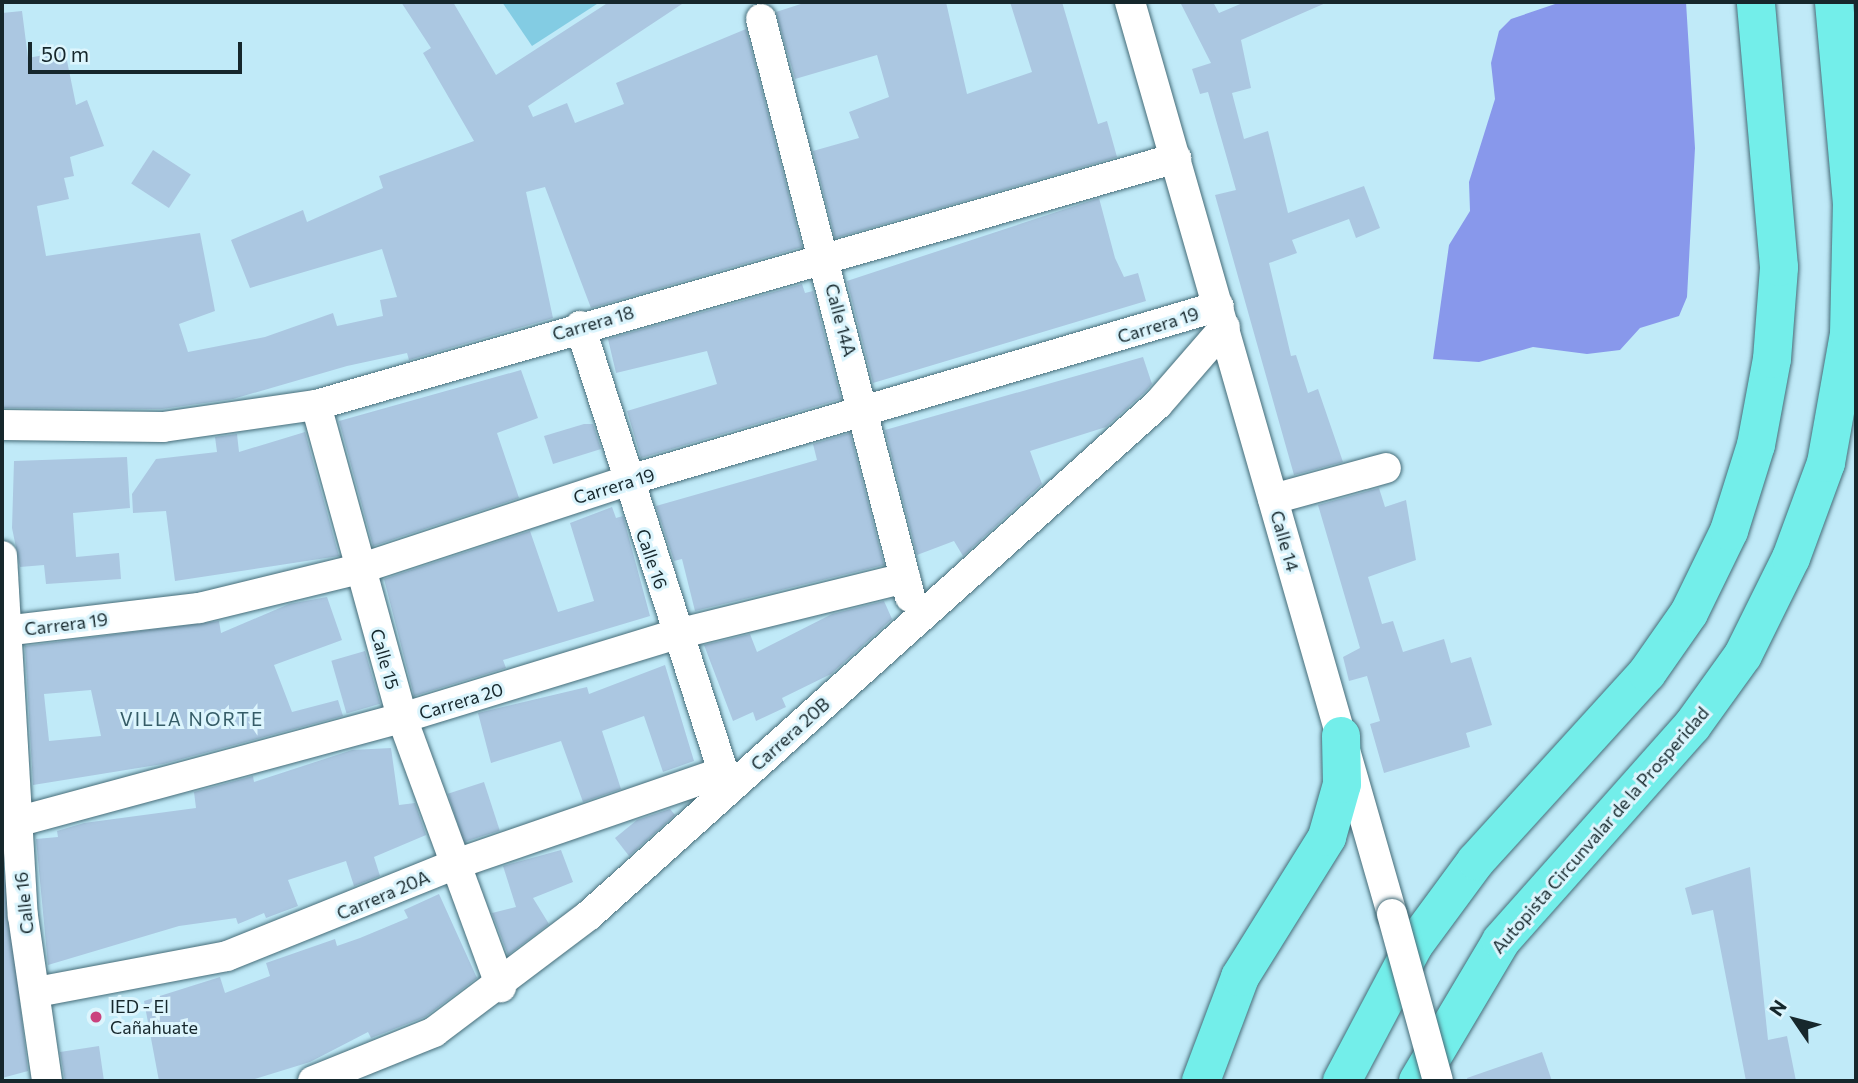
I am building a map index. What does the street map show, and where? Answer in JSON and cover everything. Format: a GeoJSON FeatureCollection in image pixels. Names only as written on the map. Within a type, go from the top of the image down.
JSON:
{"type":"FeatureCollection","features":[{"type":"Feature","properties":{"kind":"highway"},"geometry":{"type":"LineString","coordinates":[[1342,1081],[1414,945],[1476,861],[1647,673],[1689,613],[1729,531],[1756,445],[1772,359],[1779,267],[1756,2]]}},
{"type":"Feature","properties":{"kind":"highway","name":"Autopista Circunvalar de la Prosperidad"},"geometry":{"type":"LineString","coordinates":[[1418,1081],[1501,941],[1692,726],[1742,654],[1791,558],[1826,463],[1849,334],[1852,204],[1834,2]]}},
{"type":"Feature","properties":{"kind":"highway"},"geometry":{"type":"LineString","coordinates":[[1201,1081],[1240,977],[1327,837],[1342,784],[1341,736]]}},
{"type":"Feature","properties":{"kind":"street","name":"Calle 14"},"geometry":{"type":"LineString","coordinates":[[1130,2],[1222,316],[1438,1081]]}},
{"type":"Feature","properties":{"kind":"street","name":"Calle 14A"},"geometry":{"type":"LineString","coordinates":[[761,19],[866,414],[916,621]]}},
{"type":"Feature","properties":{"kind":"street","name":"Carrera 18"},"geometry":{"type":"LineString","coordinates":[[2,425],[163,427],[316,405],[580,326],[824,260],[1176,158]]}},
{"type":"Feature","properties":{"kind":"street","name":"Carrera 19"},"geometry":{"type":"LineString","coordinates":[[3,631],[199,608],[359,569],[625,481],[1222,316]]}},
{"type":"Feature","properties":{"kind":"street","name":"Carrera 20B"},"geometry":{"type":"LineString","coordinates":[[313,1081],[435,1032],[501,987],[726,780],[916,621],[1158,404],[1222,316]]}},
{"type":"Feature","properties":{"kind":"street","name":"Calle 16"},"geometry":{"type":"LineString","coordinates":[[580,326],[625,481],[726,780]]}},
{"type":"Feature","properties":{"kind":"street","name":"Calle 15"},"geometry":{"type":"LineString","coordinates":[[316,405],[402,719],[453,865],[501,987]]}},
{"type":"Feature","properties":{"kind":"street"},"geometry":{"type":"LineString","coordinates":[[1273,499],[1386,468]]}},
{"type":"Feature","properties":{"kind":"street","name":"Calle 16"},"geometry":{"type":"LineString","coordinates":[[2,556],[7,762],[16,822],[12,919],[37,992],[47,1081]]}},
{"type":"Feature","properties":{"kind":"street","name":"Carrera 20"},"geometry":{"type":"LineString","coordinates":[[16,822],[402,719],[677,634],[905,578]]}},
{"type":"Feature","properties":{"kind":"street","name":"Carrera 20A"},"geometry":{"type":"LineString","coordinates":[[37,992],[227,956],[453,865],[726,780]]}},
{"type":"Feature","properties":{"kind":"shaded area"},"geometry":{"type":"Polygon","coordinates":[[[502,2],[600,2],[532,46],[502,2]]]}},
{"type":"Feature","properties":{"kind":"water"},"geometry":{"type":"Polygon","coordinates":[[[1561,2],[1686,2],[1695,148],[1687,297],[1679,316],[1640,328],[1620,350],[1587,354],[1533,347],[1479,362],[1433,359],[1449,245],[1470,211],[1469,182],[1495,99],[1491,63],[1499,31],[1511,19],[1561,2]]]}},
{"type":"Feature","properties":{"kind":"building"},"geometry":{"type":"Polygon","coordinates":[[[401,2],[453,2],[496,75],[609,2],[685,2],[528,106],[533,117],[567,103],[575,123],[624,104],[616,83],[746,29],[802,247],[591,308],[545,187],[526,192],[553,318],[409,360],[407,353],[347,366],[233,399],[162,409],[2,408],[2,13],[22,11],[28,58],[65,51],[76,105],[87,100],[104,146],[70,157],[74,176],[64,178],[69,199],[37,206],[46,256],[200,233],[215,311],[179,324],[188,352],[265,337],[333,313],[337,326],[383,316],[380,300],[397,297],[382,249],[250,288],[231,240],[303,210],[307,222],[383,188],[379,176],[474,141],[423,53],[431,48],[401,2]]]}},
{"type":"Feature","properties":{"kind":"building"},"geometry":{"type":"Polygon","coordinates":[[[807,2],[946,2],[967,94],[1032,72],[1010,2],[1062,2],[1098,124],[1107,121],[1117,157],[835,238],[813,151],[859,138],[849,112],[889,97],[877,55],[795,79],[776,12],[807,2]]]}},
{"type":"Feature","properties":{"kind":"building"},"geometry":{"type":"Polygon","coordinates":[[[1180,2],[1213,2],[1219,13],[1245,2],[1328,2],[1241,40],[1251,88],[1232,93],[1244,139],[1268,131],[1288,213],[1364,186],[1380,228],[1356,238],[1349,219],[1292,240],[1297,253],[1269,263],[1291,356],[1296,355],[1308,393],[1318,389],[1343,462],[1294,475],[1215,195],[1236,190],[1208,92],[1200,94],[1192,69],[1211,63],[1180,2]]]}},
{"type":"Feature","properties":{"kind":"building"},"geometry":{"type":"Polygon","coordinates":[[[153,150],[191,175],[169,208],[131,184],[153,150]]]}},
{"type":"Feature","properties":{"kind":"building"},"geometry":{"type":"Polygon","coordinates":[[[1099,198],[1115,258],[1124,277],[1138,273],[1146,301],[873,383],[847,281],[1099,198]]]}},
{"type":"Feature","properties":{"kind":"building"},"geometry":{"type":"Polygon","coordinates":[[[802,284],[805,293],[813,291],[841,399],[641,458],[627,411],[717,384],[707,351],[616,373],[608,339],[802,284]]]}},
{"type":"Feature","properties":{"kind":"building"},"geometry":{"type":"Polygon","coordinates":[[[1143,357],[1152,384],[1145,392],[1106,427],[1030,451],[1042,484],[963,556],[954,541],[917,555],[885,430],[1143,357]]]}},
{"type":"Feature","properties":{"kind":"building"},"geometry":{"type":"Polygon","coordinates":[[[521,370],[538,418],[497,433],[519,498],[373,546],[339,421],[521,370]]]}},
{"type":"Feature","properties":{"kind":"building"},"geometry":{"type":"Polygon","coordinates":[[[584,424],[593,424],[601,449],[553,464],[544,436],[584,424]]]}},
{"type":"Feature","properties":{"kind":"building"},"geometry":{"type":"Polygon","coordinates":[[[305,432],[339,556],[175,581],[166,511],[133,513],[132,494],[156,459],[217,452],[215,437],[237,434],[239,452],[305,432]]]}},
{"type":"Feature","properties":{"kind":"building"},"geometry":{"type":"Polygon","coordinates":[[[850,433],[884,565],[695,611],[682,559],[674,561],[656,506],[817,460],[813,444],[850,433]]]}},
{"type":"Feature","properties":{"kind":"building"},"geometry":{"type":"Polygon","coordinates":[[[127,457],[130,508],[73,513],[76,557],[119,553],[121,579],[46,584],[44,565],[20,567],[12,528],[14,461],[127,457]]]}},
{"type":"Feature","properties":{"kind":"building"},"geometry":{"type":"Polygon","coordinates":[[[1379,488],[1385,507],[1406,500],[1416,560],[1368,577],[1382,624],[1393,621],[1403,652],[1444,639],[1451,663],[1471,657],[1492,725],[1466,733],[1470,747],[1384,773],[1370,724],[1380,721],[1367,676],[1349,681],[1343,657],[1360,648],[1318,505],[1379,488]]]}},
{"type":"Feature","properties":{"kind":"building"},"geometry":{"type":"Polygon","coordinates":[[[612,507],[616,518],[623,516],[650,616],[503,660],[506,668],[414,696],[384,579],[530,531],[558,612],[594,601],[570,523],[612,507]]]}},
{"type":"Feature","properties":{"kind":"building"},"geometry":{"type":"Polygon","coordinates":[[[327,597],[342,640],[274,665],[292,712],[338,700],[343,716],[163,764],[33,785],[25,646],[219,621],[221,633],[289,604],[327,597]],[[91,690],[44,694],[49,741],[101,736],[91,690]]]}},
{"type":"Feature","properties":{"kind":"building"},"geometry":{"type":"Polygon","coordinates":[[[884,601],[892,619],[831,674],[782,698],[786,707],[756,721],[753,712],[733,721],[704,645],[750,634],[757,652],[832,614],[884,601]]]}},
{"type":"Feature","properties":{"kind":"building"},"geometry":{"type":"Polygon","coordinates":[[[365,651],[380,704],[347,714],[331,661],[365,651]]]}},
{"type":"Feature","properties":{"kind":"building"},"geometry":{"type":"Polygon","coordinates":[[[665,665],[694,761],[663,772],[644,716],[602,731],[621,789],[583,802],[561,741],[491,763],[478,713],[587,687],[589,694],[665,665]]]}},
{"type":"Feature","properties":{"kind":"building"},"geometry":{"type":"Polygon","coordinates":[[[391,748],[399,805],[415,803],[426,835],[374,857],[380,876],[354,886],[346,861],[288,880],[298,906],[266,918],[264,913],[238,924],[236,918],[179,926],[48,965],[36,839],[58,837],[57,831],[84,823],[196,808],[194,792],[253,776],[254,782],[352,750],[391,748]]]}},
{"type":"Feature","properties":{"kind":"building"},"geometry":{"type":"Polygon","coordinates":[[[484,782],[500,831],[464,842],[448,794],[484,782]]]}},
{"type":"Feature","properties":{"kind":"building"},"geometry":{"type":"Polygon","coordinates":[[[670,809],[675,815],[629,856],[615,838],[637,820],[670,809]]]}},
{"type":"Feature","properties":{"kind":"building"},"geometry":{"type":"Polygon","coordinates":[[[561,850],[573,882],[533,898],[549,924],[508,955],[492,913],[516,907],[503,866],[561,850]]]}},
{"type":"Feature","properties":{"kind":"building"},"geometry":{"type":"Polygon","coordinates":[[[2,852],[28,1071],[2,1078],[2,852]]]}},
{"type":"Feature","properties":{"kind":"building"},"geometry":{"type":"Polygon","coordinates":[[[1750,867],[1768,1040],[1787,1036],[1796,1081],[1746,1081],[1713,910],[1692,915],[1685,888],[1750,867]]]}},
{"type":"Feature","properties":{"kind":"building"},"geometry":{"type":"Polygon","coordinates":[[[439,894],[477,978],[425,1017],[371,1038],[368,1032],[310,1062],[248,1081],[159,1081],[144,1001],[220,977],[225,993],[270,976],[266,963],[335,939],[337,946],[360,938],[408,918],[404,910],[439,894]]]}},
{"type":"Feature","properties":{"kind":"building"},"geometry":{"type":"Polygon","coordinates":[[[99,1046],[104,1081],[65,1081],[60,1052],[99,1046]]]}},
{"type":"Feature","properties":{"kind":"building"},"geometry":{"type":"Polygon","coordinates":[[[1542,1052],[1552,1081],[1468,1081],[1467,1078],[1542,1052]]]}},
{"type":"Feature","properties":{"kind":"place","name":"IED - El Cañahuate"},"geometry":{"type":"Point","coordinates":[96,1017]}},
{"type":"Feature","properties":{"kind":"district","name":"VILLA NORTE"},"geometry":{"type":"Point","coordinates":[192,719]}}]}
